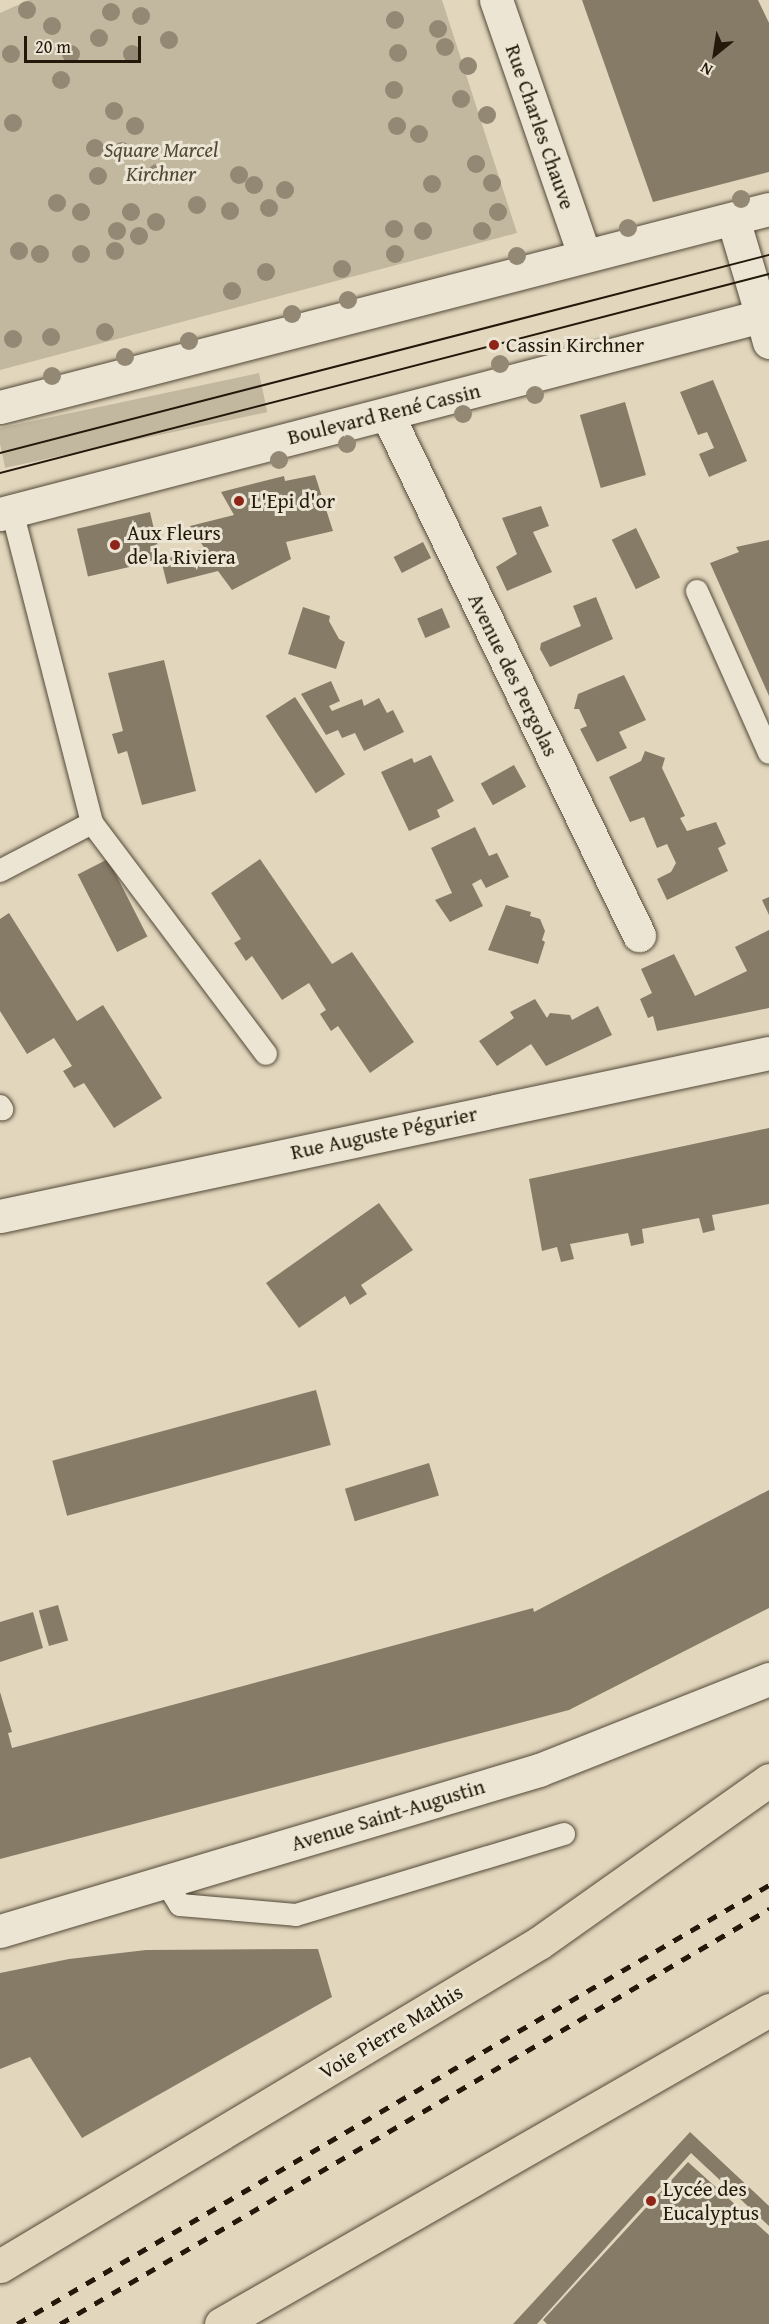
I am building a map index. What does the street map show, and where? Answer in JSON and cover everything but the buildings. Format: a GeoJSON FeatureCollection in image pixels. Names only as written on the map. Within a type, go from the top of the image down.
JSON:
{"type":"FeatureCollection","features":[{"type":"Feature","properties":{"kind":"highway","name":"Voie Pierre Mathis"},"geometry":{"type":"LineString","coordinates":[[0,2266],[539,1943],[769,1780]]}},
{"type":"Feature","properties":{"kind":"highway"},"geometry":{"type":"LineString","coordinates":[[221,2324],[769,2010]]}},
{"type":"Feature","properties":{"kind":"main road","name":"Rue Charles Chauve"},"geometry":{"type":"LineString","coordinates":[[496,0],[584,254]]}},
{"type":"Feature","properties":{"kind":"main road"},"geometry":{"type":"LineString","coordinates":[[0,407],[584,254],[769,209]]}},
{"type":"Feature","properties":{"kind":"main road"},"geometry":{"type":"LineString","coordinates":[[733,219],[767,324]]}},
{"type":"Feature","properties":{"kind":"main road","name":"Boulevard René Cassin"},"geometry":{"type":"LineString","coordinates":[[6,512],[387,414],[767,324]]}},
{"type":"Feature","properties":{"kind":"main road","name":"Avenue des Pergolas"},"geometry":{"type":"LineString","coordinates":[[387,414],[639,935]]}},
{"type":"Feature","properties":{"kind":"main road","name":"Rue Auguste Pégurier"},"geometry":{"type":"LineString","coordinates":[[0,1216],[769,1053]]}},
{"type":"Feature","properties":{"kind":"main road","name":"Avenue Saint-Augustin"},"geometry":{"type":"LineString","coordinates":[[0,1931],[538,1770],[769,1679]]}},
{"type":"Feature","properties":{"kind":"lane"},"geometry":{"type":"LineString","coordinates":[[6,512],[92,823],[266,1054]]}},
{"type":"Feature","properties":{"kind":"lane"},"geometry":{"type":"LineString","coordinates":[[697,591],[769,753]]}},
{"type":"Feature","properties":{"kind":"lane"},"geometry":{"type":"LineString","coordinates":[[0,871],[92,823]]}},
{"type":"Feature","properties":{"kind":"lane"},"geometry":{"type":"LineString","coordinates":[[165,1881],[180,1905],[296,1915],[564,1834]]}},
{"type":"Feature","properties":{"kind":"green space","name":"Square Marcel Kirchner"},"geometry":{"type":"Polygon","coordinates":[[[29,0],[442,0],[517,233],[0,370],[0,13],[29,0]]]}},
{"type":"Feature","properties":{"kind":"green space"},"geometry":{"type":"Polygon","coordinates":[[[259,373],[267,412],[5,468],[0,444],[0,428],[259,373]]]}},
{"type":"Feature","properties":{"kind":"tram line"},"geometry":{"type":"LineString","coordinates":[[0,453],[769,255]]}},
{"type":"Feature","properties":{"kind":"tram line"},"geometry":{"type":"LineString","coordinates":[[0,473],[769,274]]}},
{"type":"Feature","properties":{"kind":"railway"},"geometry":{"type":"LineString","coordinates":[[17,2324],[769,1885]]}},
{"type":"Feature","properties":{"kind":"railway"},"geometry":{"type":"LineString","coordinates":[[60,2324],[769,1909]]}},
{"type":"Feature","properties":{"kind":"place","name":"Cassin Kirchner"},"geometry":{"type":"Point","coordinates":[494,345]}},
{"type":"Feature","properties":{"kind":"place","name":"L'Epi d'or"},"geometry":{"type":"Point","coordinates":[239,501]}},
{"type":"Feature","properties":{"kind":"place","name":"Aux Fleurs de la Riviera"},"geometry":{"type":"Point","coordinates":[115,545]}},
{"type":"Feature","properties":{"kind":"place","name":"Lycée des Eucalyptus"},"geometry":{"type":"Point","coordinates":[651,2201]}}]}
